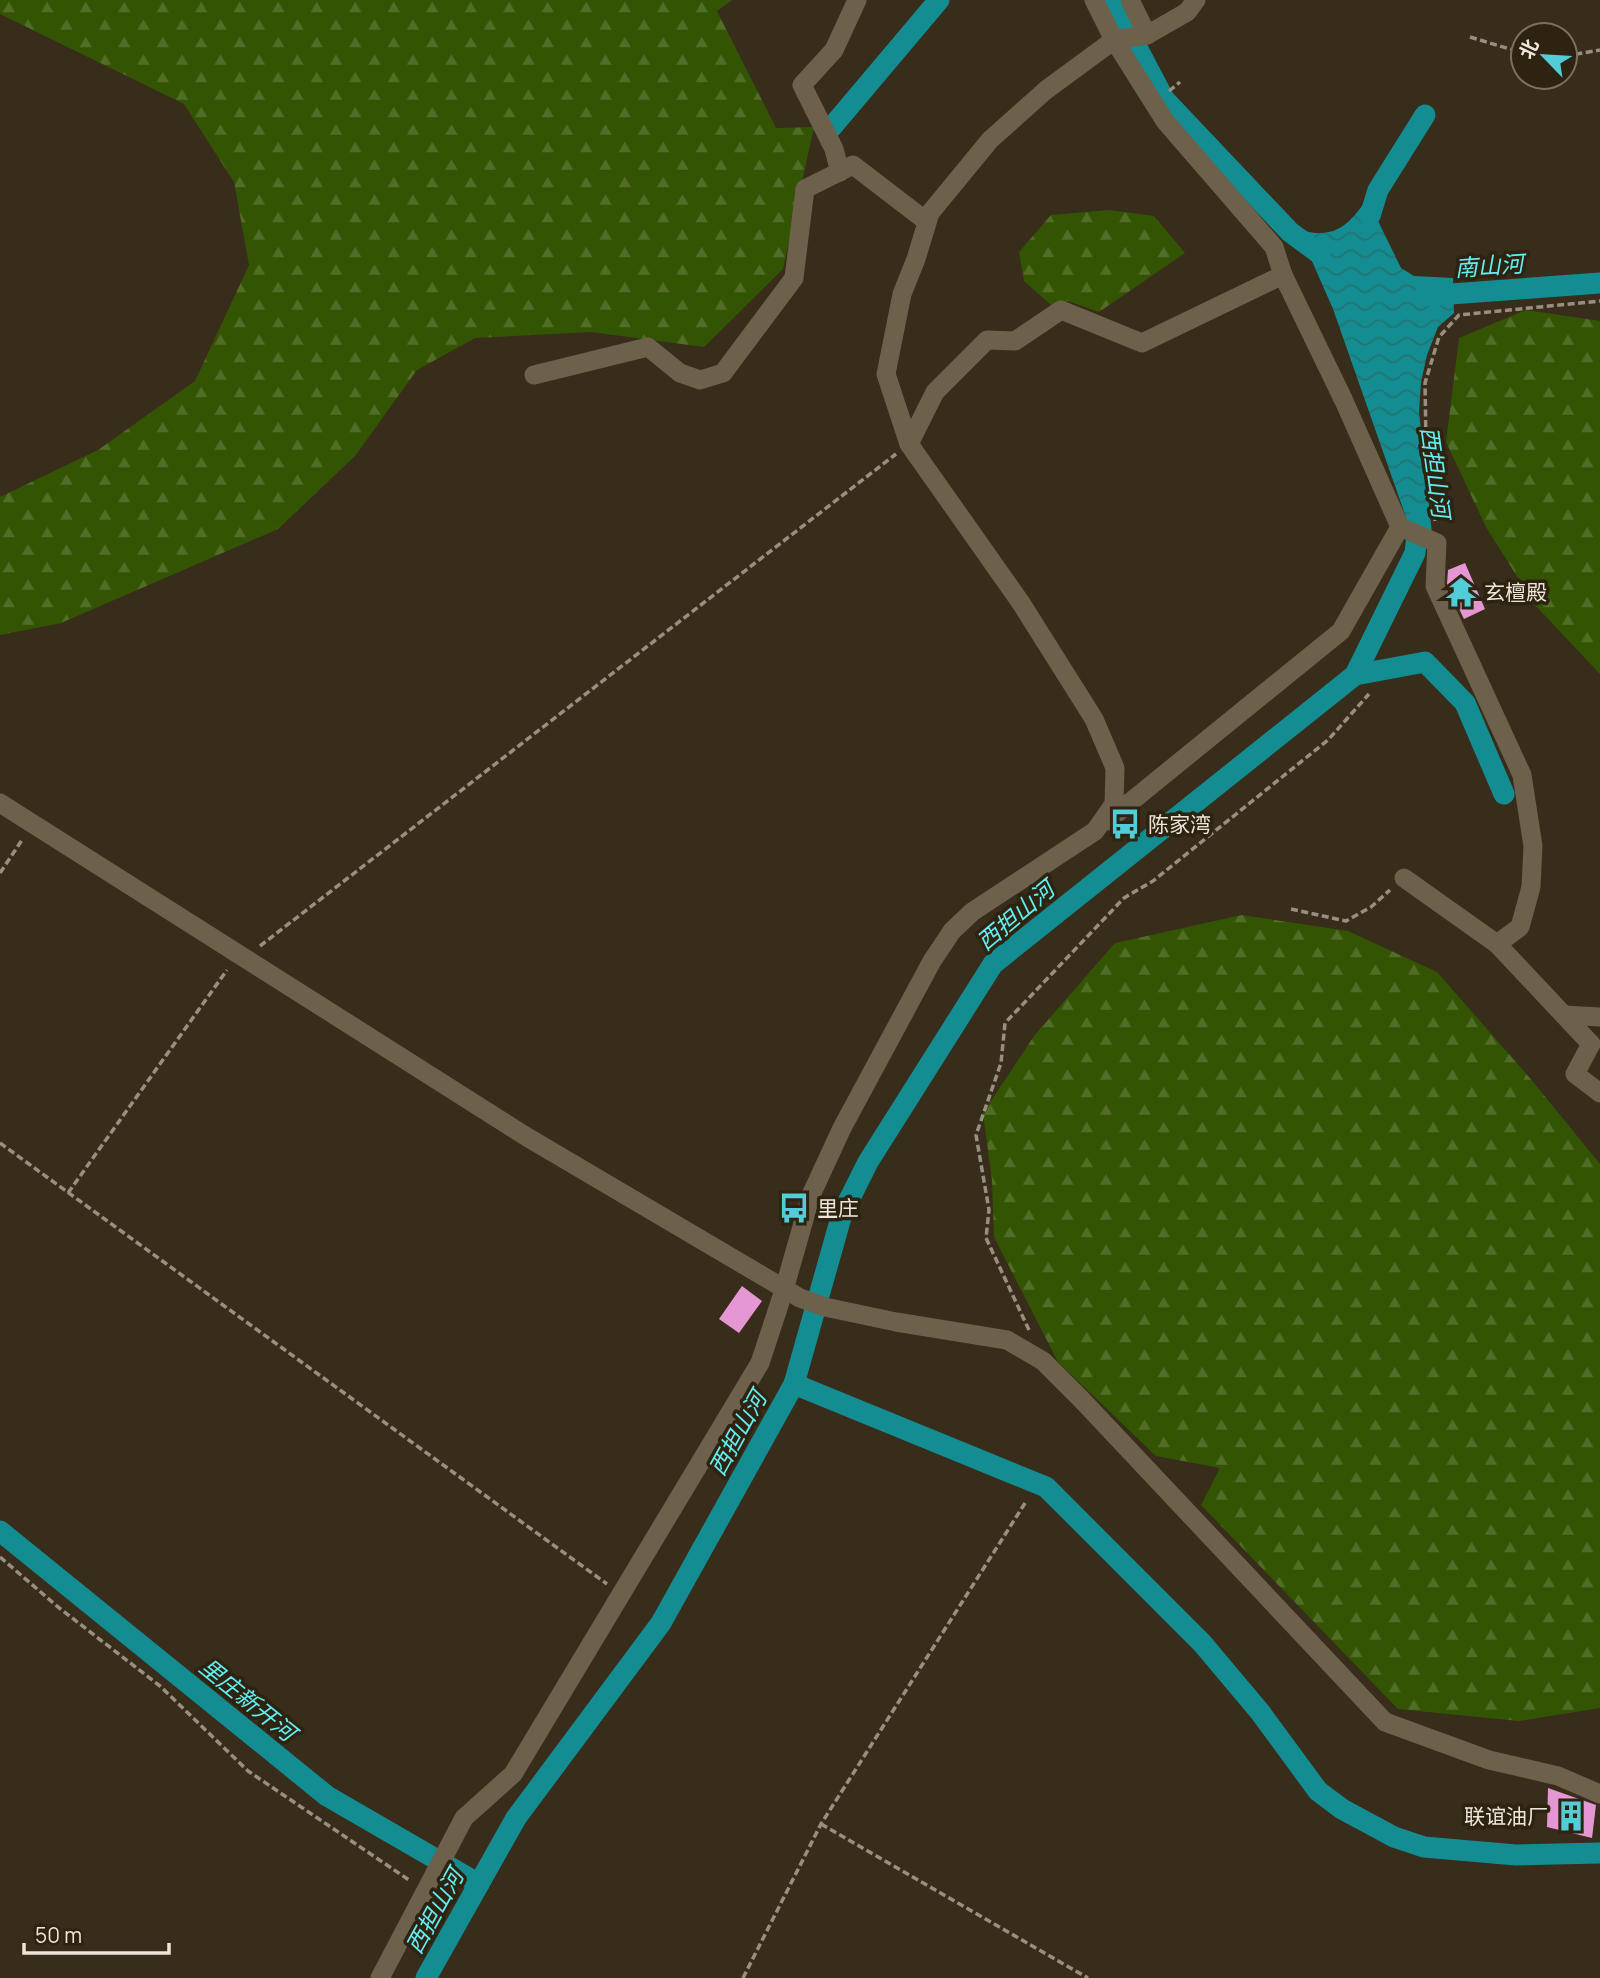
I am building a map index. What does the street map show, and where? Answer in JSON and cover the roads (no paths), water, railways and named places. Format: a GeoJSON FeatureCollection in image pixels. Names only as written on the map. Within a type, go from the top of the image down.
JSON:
{"type":"FeatureCollection","features":[{"type":"Feature","properties":{"kind":"street"},"geometry":{"type":"LineString","coordinates":[[840,172],[834,149],[802,85],[834,50],[857,0]]}},
{"type":"Feature","properties":{"kind":"street"},"geometry":{"type":"LineString","coordinates":[[1094,0],[1114,40],[1166,121],[1274,247],[1283,275],[1344,401],[1400,527],[1437,542],[1435,586],[1522,775],[1533,846],[1531,887],[1520,927],[1497,944]]}},
{"type":"Feature","properties":{"kind":"street"},"geometry":{"type":"LineString","coordinates":[[1130,0],[1147,35]]}},
{"type":"Feature","properties":{"kind":"street"},"geometry":{"type":"LineString","coordinates":[[1095,831],[1114,804],[1115,768],[1094,719],[1021,603],[909,444],[886,374],[902,294],[916,259],[926,221],[990,140],[1046,90],[1114,40],[1147,35],[1186,12],[1196,0]]}},
{"type":"Feature","properties":{"kind":"street"},"geometry":{"type":"LineString","coordinates":[[534,375],[648,347],[680,373],[700,380],[723,373],[794,278],[805,189],[853,165],[926,221]]}},
{"type":"Feature","properties":{"kind":"street"},"geometry":{"type":"LineString","coordinates":[[909,444],[935,391],[987,340],[1015,341],[1061,310],[1142,343],[1283,275]]}},
{"type":"Feature","properties":{"kind":"street"},"geometry":{"type":"LineString","coordinates":[[380,1978],[464,1818],[513,1774],[760,1363],[792,1294],[811,1195],[842,1128],[932,961],[952,931],[972,912],[1095,831],[1341,631],[1400,527]]}},
{"type":"Feature","properties":{"kind":"street"},"geometry":{"type":"LineString","coordinates":[[0,803],[527,1137],[792,1294],[825,1307],[1007,1340],[1043,1361],[1385,1722],[1489,1760],[1558,1776],[1600,1794]]}},
{"type":"Feature","properties":{"kind":"street"},"geometry":{"type":"LineString","coordinates":[[1404,878],[1497,944],[1591,1044],[1575,1074],[1600,1093]]}},
{"type":"Feature","properties":{"kind":"street"},"geometry":{"type":"LineString","coordinates":[[1564,1015],[1600,1017]]}},
{"type":"Feature","properties":{"kind":"water"},"geometry":{"type":"Polygon","coordinates":[[[1375,187],[1381,191],[1377,219],[1401,268],[1414,276],[1453,278],[1454,313],[1438,327],[1427,355],[1421,382],[1419,412],[1432,534],[1408,523],[1333,309],[1311,259],[1294,242],[1300,230],[1326,233],[1337,230],[1353,217],[1375,187]]]}},
{"type":"Feature","properties":{"kind":"waterway"},"geometry":{"type":"LineString","coordinates":[[831,128],[939,0]]}},
{"type":"Feature","properties":{"kind":"waterway","name":"西担山河"},"geometry":{"type":"LineString","coordinates":[[1112,0],[1164,99],[1290,232],[1320,254]]}},
{"type":"Feature","properties":{"kind":"waterway"},"geometry":{"type":"LineString","coordinates":[[1370,216],[1378,190],[1425,115]]}},
{"type":"Feature","properties":{"kind":"waterway","name":"南山河"},"geometry":{"type":"LineString","coordinates":[[1424,296],[1600,283]]}},
{"type":"Feature","properties":{"kind":"waterway","name":"西担山河"},"geometry":{"type":"LineString","coordinates":[[426,1978],[516,1818],[661,1623],[794,1384],[842,1214],[868,1162],[993,964],[1355,675],[1415,553],[1419,518]]}},
{"type":"Feature","properties":{"kind":"waterway"},"geometry":{"type":"LineString","coordinates":[[1355,675],[1425,662],[1465,703],[1504,794]]}},
{"type":"Feature","properties":{"kind":"waterway"},"geometry":{"type":"LineString","coordinates":[[794,1384],[1046,1487],[1202,1643],[1260,1712],[1318,1791],[1342,1809],[1394,1837],[1424,1847],[1516,1855],[1600,1853]]}},
{"type":"Feature","properties":{"kind":"waterway","name":"里庄新开河"},"geometry":{"type":"LineString","coordinates":[[0,1531],[327,1796],[479,1884]]}},
{"type":"Feature","properties":{"kind":"place","name":"玄檀殿"},"geometry":{"type":"Point","coordinates":[1461,592]}},
{"type":"Feature","properties":{"kind":"place","name":"陈家湾"},"geometry":{"type":"Point","coordinates":[1125,824]}},
{"type":"Feature","properties":{"kind":"place","name":"里庄"},"geometry":{"type":"Point","coordinates":[794,1208]}},
{"type":"Feature","properties":{"kind":"place","name":"联谊油厂"},"geometry":{"type":"Point","coordinates":[1571,1816]}}]}
